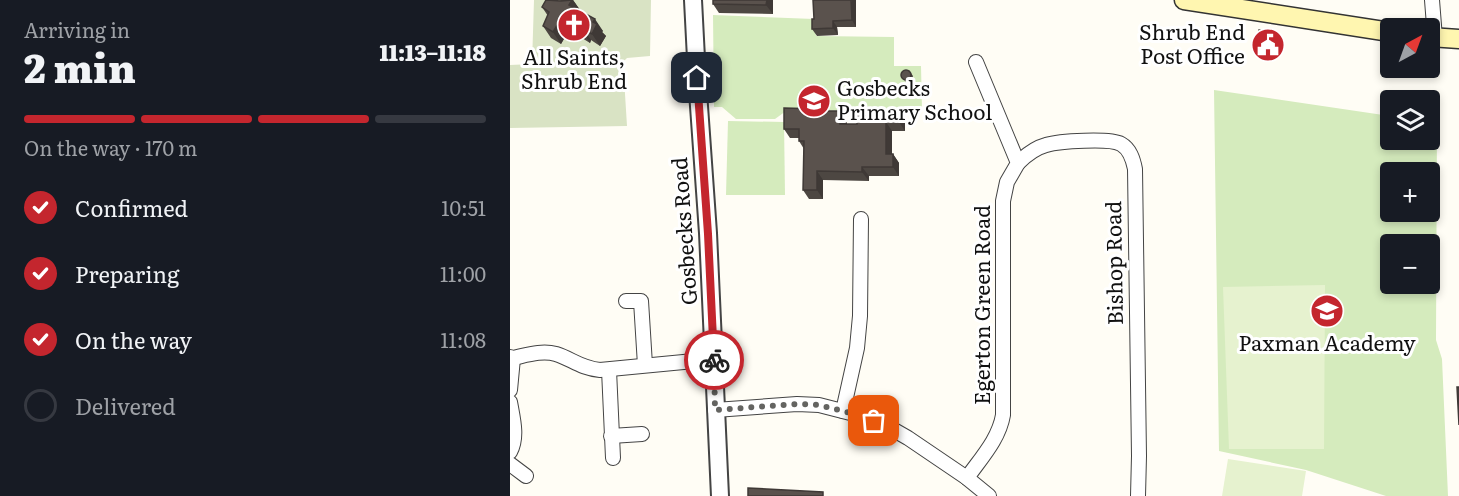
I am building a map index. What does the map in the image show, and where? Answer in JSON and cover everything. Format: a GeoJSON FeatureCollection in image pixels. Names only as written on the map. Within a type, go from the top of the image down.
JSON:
{"type":"FeatureCollection","features":[{"type":"Feature","properties":{"kind":"main road"},"geometry":{"type":"LineString","coordinates":[[1184,0],[1380,30]]}},
{"type":"Feature","properties":{"kind":"main road"},"geometry":{"type":"LineString","coordinates":[[1440,38],[1459,39]]}},
{"type":"Feature","properties":{"kind":"street","name":"Gosbecks Road"},"geometry":{"type":"LineString","coordinates":[[693,0],[709,244],[720,496]]}},
{"type":"Feature","properties":{"kind":"street"},"geometry":{"type":"LineString","coordinates":[[1432,0],[1432,18]]}},
{"type":"Feature","properties":{"kind":"street"},"geometry":{"type":"LineString","coordinates":[[976,62],[1018,163]]}},
{"type":"Feature","properties":{"kind":"street","name":"Bishop Road"},"geometry":{"type":"LineString","coordinates":[[1018,163],[1027,154],[1045,145],[1078,141],[1113,141],[1122,145],[1133,159],[1139,432],[1138,496]]}},
{"type":"Feature","properties":{"kind":"street","name":"Egerton Green Road"},"geometry":{"type":"LineString","coordinates":[[967,478],[996,437],[1003,415],[1003,201],[1007,182],[1018,163]]}},
{"type":"Feature","properties":{"kind":"street"},"geometry":{"type":"LineString","coordinates":[[843,411],[858,348],[861,219]]}},
{"type":"Feature","properties":{"kind":"street"},"geometry":{"type":"LineString","coordinates":[[626,301],[648,300],[645,365]]}},
{"type":"Feature","properties":{"kind":"street"},"geometry":{"type":"LineString","coordinates":[[510,390],[512,358],[543,352],[555,354],[590,369],[609,370],[694,362]]}},
{"type":"Feature","properties":{"kind":"street"},"geometry":{"type":"LineString","coordinates":[[609,370],[613,458]]}},
{"type":"Feature","properties":{"kind":"street"},"geometry":{"type":"LineString","coordinates":[[510,402],[515,434],[510,452]]}},
{"type":"Feature","properties":{"kind":"street"},"geometry":{"type":"LineString","coordinates":[[715,410],[797,404],[819,405],[862,416],[909,438],[989,496]]}},
{"type":"Feature","properties":{"kind":"street"},"geometry":{"type":"LineString","coordinates":[[611,436],[642,434]]}},
{"type":"Feature","properties":{"kind":"street"},"geometry":{"type":"LineString","coordinates":[[510,464],[526,476]]}},
{"type":"Feature","properties":{"kind":"green space"},"geometry":{"type":"Polygon","coordinates":[[[534,0],[651,0],[650,56],[627,58],[623,62],[627,126],[510,128],[510,65],[532,64],[534,0]]]}},
{"type":"Feature","properties":{"kind":"green space"},"geometry":{"type":"Polygon","coordinates":[[[713,15],[814,19],[816,36],[894,37],[894,66],[921,66],[922,110],[786,111],[775,119],[736,119],[722,107],[714,107],[713,15]]]}},
{"type":"Feature","properties":{"kind":"green space","name":"Paxman Academy"},"geometry":{"type":"Polygon","coordinates":[[[1214,90],[1380,115],[1380,150],[1437,150],[1437,162],[1380,162],[1380,222],[1437,222],[1436,234],[1380,234],[1380,294],[1436,294],[1436,340],[1442,359],[1448,496],[1386,496],[1306,470],[1219,451],[1214,90]]]}},
{"type":"Feature","properties":{"kind":"green space"},"geometry":{"type":"Polygon","coordinates":[[[728,121],[784,122],[785,195],[726,195],[728,121]]]}},
{"type":"Feature","properties":{"kind":"green space"},"geometry":{"type":"Polygon","coordinates":[[[1325,285],[1324,449],[1229,449],[1223,287],[1325,285]]]}},
{"type":"Feature","properties":{"kind":"green space"},"geometry":{"type":"Polygon","coordinates":[[[1228,459],[1306,471],[1302,496],[1222,496],[1228,459]]]}},
{"type":"Feature","properties":{"kind":"building"},"geometry":{"type":"Polygon","coordinates":[[[546,0],[572,0],[569,5],[595,19],[593,22],[597,24],[592,34],[561,19],[553,32],[543,26],[549,12],[542,7],[546,0]]]}},
{"type":"Feature","properties":{"kind":"building"},"geometry":{"type":"Polygon","coordinates":[[[713,0],[767,0],[766,5],[713,4],[713,0]]]}},
{"type":"Feature","properties":{"kind":"building"},"geometry":{"type":"Polygon","coordinates":[[[813,0],[851,0],[852,20],[833,21],[833,28],[812,29],[813,0]]]}},
{"type":"Feature","properties":{"kind":"building"},"geometry":{"type":"Polygon","coordinates":[[[1259,30],[1271,32],[1269,47],[1257,46],[1259,30]]]}},
{"type":"Feature","properties":{"kind":"building"},"geometry":{"type":"Polygon","coordinates":[[[906,70],[911,75],[906,80],[901,75],[906,70]]]}},
{"type":"Feature","properties":{"kind":"building"},"geometry":{"type":"Polygon","coordinates":[[[784,108],[840,111],[840,124],[857,124],[857,110],[899,110],[899,122],[886,122],[886,154],[893,154],[893,167],[862,167],[862,172],[817,171],[817,190],[803,190],[804,141],[799,141],[799,129],[784,129],[784,108]]]}},
{"type":"Feature","properties":{"kind":"building"},"geometry":{"type":"Polygon","coordinates":[[[1457,387],[1459,387],[1459,425],[1457,387]]]}},
{"type":"Feature","properties":{"kind":"building"},"geometry":{"type":"Polygon","coordinates":[[[748,488],[823,492],[823,496],[748,496],[748,488]]]}},
{"type":"Feature","properties":{"kind":"way so far"},"geometry":{"type":"LineString","coordinates":[[714,360],[715,410],[797,404],[819,405],[874,421]]}},
{"type":"Feature","properties":{"kind":"place","name":"All Saints, Shrub End"},"geometry":{"type":"Point","coordinates":[574,25]}},
{"type":"Feature","properties":{"kind":"place","name":"Shrub End Post Office"},"geometry":{"type":"Point","coordinates":[1268,45]}},
{"type":"Feature","properties":{"kind":"place","name":"Gosbecks Primary School"},"geometry":{"type":"Point","coordinates":[814,101]}},
{"type":"Feature","properties":{"kind":"place","name":"Paxman Academy"},"geometry":{"type":"Point","coordinates":[1327,311]}},
{"type":"Feature","properties":{"kind":"route"},"geometry":{"type":"LineString","coordinates":[[697,78],[714,360]]}}]}
